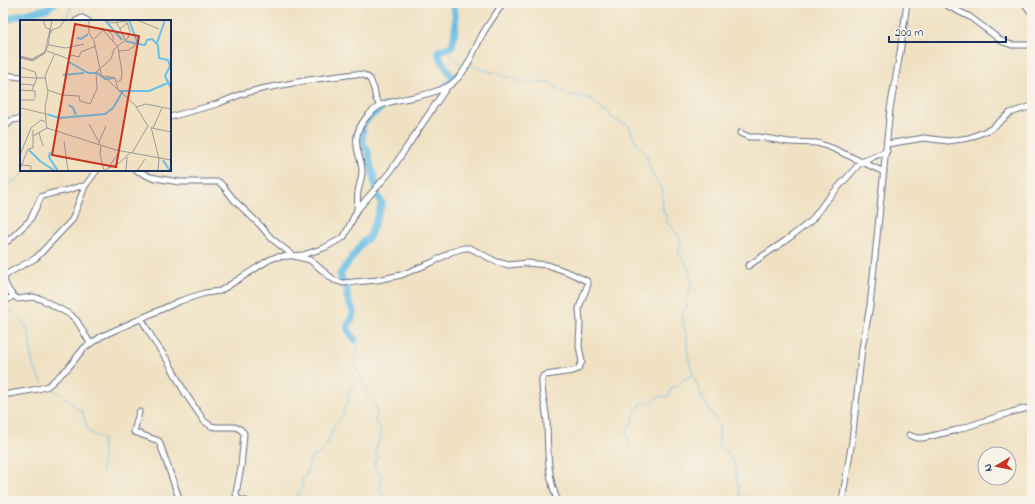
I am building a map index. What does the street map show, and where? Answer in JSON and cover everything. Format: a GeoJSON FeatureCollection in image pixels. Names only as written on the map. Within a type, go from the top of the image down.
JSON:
{"type":"FeatureCollection","features":[{"type":"Feature","properties":{"kind":"street"},"geometry":{"type":"LineString","coordinates":[[357,210],[357,197],[362,169],[356,147],[358,133],[361,126],[368,117],[382,105],[394,101],[428,95],[453,83],[465,69],[482,35],[503,3]]}},
{"type":"Feature","properties":{"kind":"street"},"geometry":{"type":"LineString","coordinates":[[842,501],[851,446],[863,341],[870,306],[890,109],[907,3]]}},
{"type":"Feature","properties":{"kind":"street"},"geometry":{"type":"LineString","coordinates":[[942,3],[970,17],[1002,42],[1012,45],[1032,45]]}},
{"type":"Feature","properties":{"kind":"street"},"geometry":{"type":"LineString","coordinates":[[1024,3],[1032,13]]}},
{"type":"Feature","properties":{"kind":"street"},"geometry":{"type":"LineString","coordinates":[[171,117],[217,104],[242,94],[261,89],[309,80],[356,74],[364,75],[370,79],[378,102],[382,105]]}},
{"type":"Feature","properties":{"kind":"street"},"geometry":{"type":"LineString","coordinates":[[3,75],[20,77]]}},
{"type":"Feature","properties":{"kind":"street"},"geometry":{"type":"LineString","coordinates":[[3,394],[38,389],[48,386],[68,368],[84,348],[90,343],[141,318],[187,299],[205,293],[220,291],[276,257],[303,255],[339,241],[348,232],[357,210],[390,172],[447,87]]}},
{"type":"Feature","properties":{"kind":"street"},"geometry":{"type":"LineString","coordinates":[[887,144],[924,138],[948,141],[969,138],[991,129],[1010,113],[1032,106]]}},
{"type":"Feature","properties":{"kind":"street"},"geometry":{"type":"LineString","coordinates":[[3,129],[12,120],[20,119]]}},
{"type":"Feature","properties":{"kind":"street"},"geometry":{"type":"LineString","coordinates":[[740,133],[749,137],[759,136],[789,142],[817,143],[832,148],[884,172]]}},
{"type":"Feature","properties":{"kind":"street"},"geometry":{"type":"LineString","coordinates":[[748,266],[785,242],[811,221],[825,202],[861,162],[886,151]]}},
{"type":"Feature","properties":{"kind":"street"},"geometry":{"type":"LineString","coordinates":[[90,343],[71,314],[41,299],[32,297],[18,299],[13,296],[6,285],[4,275],[34,261],[51,244],[72,220],[85,186],[95,171]]}},
{"type":"Feature","properties":{"kind":"street"},"geometry":{"type":"LineString","coordinates":[[138,171],[150,177],[180,182],[219,182],[235,201],[260,224],[271,238],[294,256],[310,260],[334,280],[343,283],[377,280],[402,275],[427,265],[457,249],[470,248],[497,262],[509,265],[526,263],[548,265],[587,281],[588,284],[579,308],[579,346],[582,362],[578,369],[574,371],[546,375],[543,376],[542,379],[548,425],[547,433],[549,463],[554,493],[558,501]]}},
{"type":"Feature","properties":{"kind":"street"},"geometry":{"type":"LineString","coordinates":[[3,243],[8,241],[30,220],[40,197],[47,194],[65,191],[75,186],[85,186]]}},
{"type":"Feature","properties":{"kind":"street"},"geometry":{"type":"LineString","coordinates":[[3,303],[13,296]]}},
{"type":"Feature","properties":{"kind":"street"},"geometry":{"type":"LineString","coordinates":[[141,318],[154,341],[168,360],[185,393],[204,421],[211,426],[240,429],[244,433],[241,467],[236,493],[237,498],[246,501]]}},
{"type":"Feature","properties":{"kind":"street"},"geometry":{"type":"LineString","coordinates":[[909,435],[917,438],[923,438],[958,430],[1032,407]]}},
{"type":"Feature","properties":{"kind":"street"},"geometry":{"type":"LineString","coordinates":[[139,412],[134,432],[159,441],[180,501]]}},
{"type":"Feature","properties":{"kind":"waterway"},"geometry":{"type":"LineString","coordinates":[[3,22],[16,16],[46,9],[55,3]]}},
{"type":"Feature","properties":{"kind":"waterway"},"geometry":{"type":"LineString","coordinates":[[66,20],[71,6],[69,3]]}},
{"type":"Feature","properties":{"kind":"waterway"},"geometry":{"type":"LineString","coordinates":[[447,85],[453,80],[438,51],[452,46],[456,25],[453,3]]}},
{"type":"Feature","properties":{"kind":"waterway"},"geometry":{"type":"LineString","coordinates":[[447,48],[454,59],[459,63],[466,65]]}},
{"type":"Feature","properties":{"kind":"waterway"},"geometry":{"type":"LineString","coordinates":[[469,65],[530,84],[549,82],[564,93],[591,99],[603,109],[608,111],[614,119],[630,127],[638,145],[643,151],[646,152],[650,170],[662,190],[663,212],[666,214],[668,224],[670,224],[681,240],[678,253],[682,256],[687,266],[692,282],[687,300],[687,307],[684,310],[682,318],[687,338],[691,366],[703,400],[718,423],[719,447],[727,452],[734,464],[741,501]]}},
{"type":"Feature","properties":{"kind":"waterway"},"geometry":{"type":"LineString","coordinates":[[355,340],[348,330],[348,325],[351,321],[353,310],[347,298],[347,287],[340,274],[364,241],[369,238],[382,204],[376,192],[374,175],[368,152],[362,141],[363,131],[361,128],[368,118],[384,106]]}},
{"type":"Feature","properties":{"kind":"waterway"},"geometry":{"type":"LineString","coordinates":[[3,189],[23,174],[24,171]]}},
{"type":"Feature","properties":{"kind":"waterway"},"geometry":{"type":"LineString","coordinates":[[4,306],[19,318],[26,327],[30,339],[33,364],[43,384]]}},
{"type":"Feature","properties":{"kind":"waterway"},"geometry":{"type":"LineString","coordinates":[[296,497],[302,488],[302,478],[307,475],[307,470],[312,457],[319,454],[326,446],[336,422],[343,415],[344,409],[348,403],[349,390],[353,388],[351,386],[356,379],[354,378],[353,374],[359,369],[355,364],[358,347],[355,340]]}},
{"type":"Feature","properties":{"kind":"waterway"},"geometry":{"type":"LineString","coordinates":[[358,371],[358,374],[363,380],[369,396],[376,407],[377,412],[375,421],[380,428],[381,436],[375,450],[378,457],[375,460],[375,466],[382,477],[380,491],[386,501]]}},
{"type":"Feature","properties":{"kind":"waterway"},"geometry":{"type":"LineString","coordinates":[[628,446],[630,442],[627,437],[628,430],[640,404],[648,403],[661,396],[666,397],[669,395],[671,388],[677,386],[693,374]]}},
{"type":"Feature","properties":{"kind":"waterway"},"geometry":{"type":"LineString","coordinates":[[48,388],[51,388],[68,399],[77,409],[82,411],[89,432],[103,439],[102,472]]}}]}
